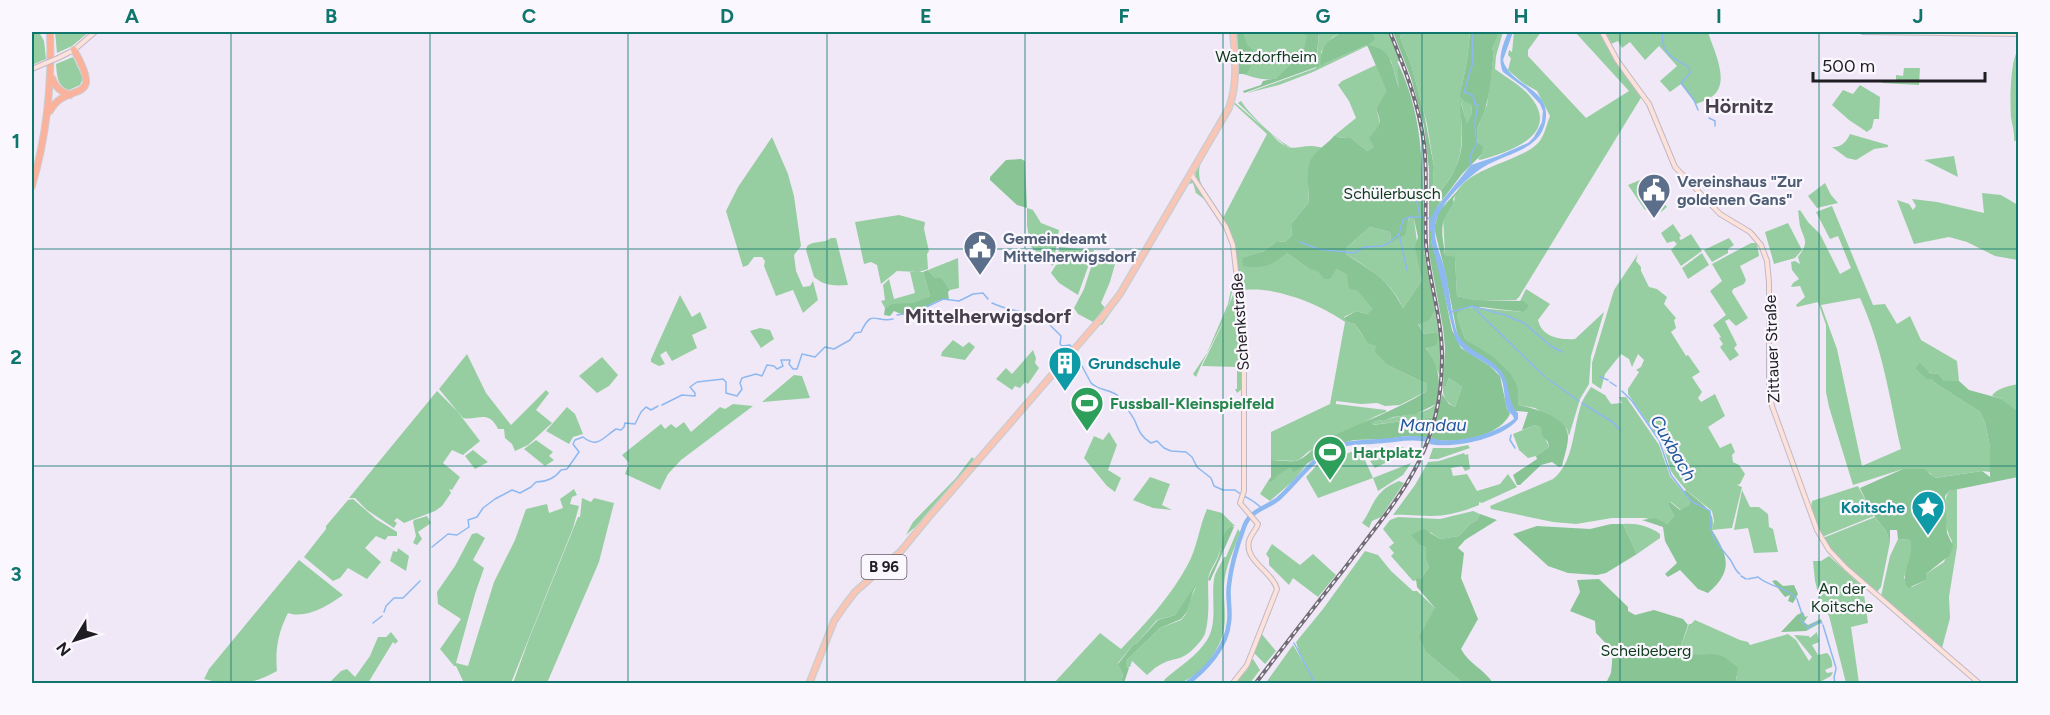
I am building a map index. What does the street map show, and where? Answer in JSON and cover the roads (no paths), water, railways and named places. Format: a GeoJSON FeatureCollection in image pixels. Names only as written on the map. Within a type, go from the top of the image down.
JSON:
{"type":"FeatureCollection","features":[{"type":"Feature","properties":{"kind":"highway"},"geometry":{"type":"LineString","coordinates":[[32,186],[48,114],[51,74],[48,32]]}},
{"type":"Feature","properties":{"kind":"highway"},"geometry":{"type":"LineString","coordinates":[[48,114],[60,98],[83,88],[87,81],[87,73],[74,50]]}},
{"type":"Feature","properties":{"kind":"highway"},"geometry":{"type":"LineString","coordinates":[[51,74],[55,86],[70,95]]}},
{"type":"Feature","properties":{"kind":"main road"},"geometry":{"type":"LineString","coordinates":[[32,69],[74,50],[95,32]]}},
{"type":"Feature","properties":{"kind":"main road","name":"B 96"},"geometry":{"type":"LineString","coordinates":[[809,684],[834,621],[855,592],[901,551],[1120,294],[1225,118],[1234,94],[1236,69],[1233,32]]}},
{"type":"Feature","properties":{"kind":"main road","name":"Zittauer Straße"},"geometry":{"type":"LineString","coordinates":[[1602,32],[1617,60],[1649,104],[1675,167],[1720,213],[1753,234],[1763,249],[1768,267],[1770,296],[1771,399],[1806,502],[1825,545],[1846,568],[1980,684]]}},
{"type":"Feature","properties":{"kind":"main road"},"geometry":{"type":"LineString","coordinates":[[1863,32],[2019,34]]}},
{"type":"Feature","properties":{"kind":"main road","name":"Schenkstraße"},"geometry":{"type":"LineString","coordinates":[[1191,174],[1226,227],[1233,245],[1245,338],[1240,503],[1257,525],[1250,540],[1250,551],[1253,558],[1274,580],[1277,591],[1247,665],[1232,684]]}},
{"type":"Feature","properties":{"kind":"water"},"geometry":{"type":"Polygon","coordinates":[[[1508,32],[1513,32],[1503,60],[1512,75],[1541,98],[1546,115],[1544,126],[1540,135],[1525,148],[1487,165],[1472,175],[1442,209],[1437,218],[1435,232],[1446,274],[1457,333],[1466,345],[1500,370],[1506,380],[1518,419],[1501,432],[1477,441],[1451,445],[1429,444],[1431,439],[1463,439],[1485,434],[1514,419],[1508,410],[1503,383],[1499,375],[1491,367],[1463,349],[1455,338],[1431,240],[1437,207],[1471,165],[1528,143],[1542,122],[1543,111],[1540,104],[1526,89],[1503,72],[1501,67],[1503,47],[1508,32]]]}},
{"type":"Feature","properties":{"kind":"waterway"},"geometry":{"type":"LineString","coordinates":[[1470,165],[1470,156],[1476,145],[1475,120],[1478,105],[1474,104],[1472,95],[1464,92],[1473,62],[1472,32]]}},
{"type":"Feature","properties":{"kind":"waterway"},"geometry":{"type":"LineString","coordinates":[[1662,32],[1663,43]]}},
{"type":"Feature","properties":{"kind":"waterway"},"geometry":{"type":"LineString","coordinates":[[1663,44],[1670,55],[1689,67],[1690,73],[1681,83],[1694,100],[1698,110]]}},
{"type":"Feature","properties":{"kind":"waterway"},"geometry":{"type":"LineString","coordinates":[[1709,118],[1715,121],[1715,126]]}},
{"type":"Feature","properties":{"kind":"waterway"},"geometry":{"type":"LineString","coordinates":[[1409,192],[1416,198],[1420,217],[1433,219]]}},
{"type":"Feature","properties":{"kind":"waterway","name":"Mandau"},"geometry":{"type":"LineString","coordinates":[[1432,229],[1433,219],[1438,209]]}},
{"type":"Feature","properties":{"kind":"waterway"},"geometry":{"type":"LineString","coordinates":[[1300,242],[1318,249],[1354,253],[1365,247],[1382,246],[1389,243],[1399,234],[1403,220],[1409,217],[1420,217]]}},
{"type":"Feature","properties":{"kind":"waterway"},"geometry":{"type":"LineString","coordinates":[[1399,234],[1407,270]]}},
{"type":"Feature","properties":{"kind":"waterway"},"geometry":{"type":"LineString","coordinates":[[897,315],[916,312],[943,299],[959,301],[973,294],[983,293],[988,299]]}},
{"type":"Feature","properties":{"kind":"waterway"},"geometry":{"type":"LineString","coordinates":[[992,303],[1007,309],[1029,313],[1055,313],[1049,324],[1061,336],[1060,344],[1070,345],[1073,349]]}},
{"type":"Feature","properties":{"kind":"waterway","name":"Cuxbach"},"geometry":{"type":"LineString","coordinates":[[1451,312],[1472,306],[1505,315],[1524,323],[1551,346],[1562,352]]}},
{"type":"Feature","properties":{"kind":"waterway"},"geometry":{"type":"LineString","coordinates":[[1473,307],[1545,377]]}},
{"type":"Feature","properties":{"kind":"waterway"},"geometry":{"type":"LineString","coordinates":[[662,405],[682,395],[695,396],[690,387],[697,382],[723,379],[726,382],[726,393],[737,396],[742,389],[740,383],[742,378],[756,374],[762,376],[767,365],[777,369],[783,366],[781,360],[790,360],[789,364],[793,369],[797,369],[802,354],[815,357],[825,347],[834,349],[850,340],[855,333],[861,332],[871,318],[893,319]]}},
{"type":"Feature","properties":{"kind":"waterway"},"geometry":{"type":"LineString","coordinates":[[1075,353],[1091,383],[1118,395],[1141,434],[1148,441],[1151,443],[1157,441],[1171,451],[1186,452],[1192,457],[1197,467],[1211,478],[1214,486],[1223,490],[1235,490],[1261,508]]}},
{"type":"Feature","properties":{"kind":"waterway"},"geometry":{"type":"LineString","coordinates":[[1600,377],[1608,380]]}},
{"type":"Feature","properties":{"kind":"waterway"},"geometry":{"type":"LineString","coordinates":[[1548,379],[1579,401]]}},
{"type":"Feature","properties":{"kind":"waterway"},"geometry":{"type":"LineString","coordinates":[[1610,382],[1616,386]]}},
{"type":"Feature","properties":{"kind":"waterway","name":"Cuxbach"},"geometry":{"type":"LineString","coordinates":[[1622,391],[1632,401],[1659,440],[1671,475],[1691,501],[1710,511],[1714,537],[1740,574]]}},
{"type":"Feature","properties":{"kind":"waterway"},"geometry":{"type":"LineString","coordinates":[[1582,403],[1614,423],[1620,430]]}},
{"type":"Feature","properties":{"kind":"waterway"},"geometry":{"type":"LineString","coordinates":[[432,547],[448,534],[457,535],[469,527],[468,520],[477,517],[483,508],[495,499],[512,490],[520,493],[536,482],[550,479],[561,470],[567,469],[579,452],[573,444],[575,440],[583,437],[593,442],[600,441],[616,429],[621,430],[625,423],[635,424],[646,407],[651,410],[658,406]]}},
{"type":"Feature","properties":{"kind":"waterway"},"geometry":{"type":"LineString","coordinates":[[1511,435],[1510,440],[1515,448]]}},
{"type":"Feature","properties":{"kind":"waterway","name":"Mandau"},"geometry":{"type":"LineString","coordinates":[[1186,684],[1208,665],[1224,640],[1229,617],[1231,571],[1241,534],[1250,517],[1278,499],[1319,457],[1336,447],[1352,443],[1408,438],[1435,441]]}},
{"type":"Feature","properties":{"kind":"waterway"},"geometry":{"type":"LineString","coordinates":[[1741,576],[1746,579]]}},
{"type":"Feature","properties":{"kind":"waterway"},"geometry":{"type":"LineString","coordinates":[[1748,579],[1758,577],[1788,591],[1796,598]]}},
{"type":"Feature","properties":{"kind":"waterway"},"geometry":{"type":"LineString","coordinates":[[384,612],[386,606],[394,598],[403,598],[420,581]]}},
{"type":"Feature","properties":{"kind":"waterway"},"geometry":{"type":"LineString","coordinates":[[1797,599],[1802,614],[1801,620],[1808,628],[1818,622],[1822,623]]}},
{"type":"Feature","properties":{"kind":"waterway"},"geometry":{"type":"LineString","coordinates":[[373,623],[382,616]]}},
{"type":"Feature","properties":{"kind":"waterway"},"geometry":{"type":"LineString","coordinates":[[1823,625],[1836,668]]}},
{"type":"Feature","properties":{"kind":"waterway"},"geometry":{"type":"LineString","coordinates":[[1294,643],[1312,677],[1313,684]]}},
{"type":"Feature","properties":{"kind":"waterway"},"geometry":{"type":"LineString","coordinates":[[1835,684],[1836,669]]}},
{"type":"Feature","properties":{"kind":"railway"},"geometry":{"type":"LineString","coordinates":[[1255,684],[1398,497],[1425,449],[1434,423],[1440,394],[1442,346],[1426,244],[1424,144],[1415,101],[1390,32]]}},
{"type":"Feature","properties":{"kind":"place","name":"Vereinshaus \"Zur goldenen Gans\""},"geometry":{"type":"Point","coordinates":[1654,219]}},
{"type":"Feature","properties":{"kind":"place","name":"Gemeindeamt Mittelherwigsdorf"},"geometry":{"type":"Point","coordinates":[980,276]}},
{"type":"Feature","properties":{"kind":"place","name":"Grundschule"},"geometry":{"type":"Point","coordinates":[1065,392]}},
{"type":"Feature","properties":{"kind":"place","name":"Fussball-Kleinspielfeld"},"geometry":{"type":"Point","coordinates":[1087,432]}},
{"type":"Feature","properties":{"kind":"place","name":"Hartplatz"},"geometry":{"type":"Point","coordinates":[1330,481]}},
{"type":"Feature","properties":{"kind":"place","name":"Koitsche"},"geometry":{"type":"Point","coordinates":[1928,536]}},
{"type":"Feature","properties":{"kind":"district","name":"Hörnitz"},"geometry":{"type":"Point","coordinates":[1739,106]}},
{"type":"Feature","properties":{"kind":"district","name":"Mittelherwigsdorf"},"geometry":{"type":"Point","coordinates":[988,316]}},
{"type":"Feature","properties":{"kind":"park label","name":"Watzdorfheim"},"geometry":{"type":"Point","coordinates":[1266,56]}},
{"type":"Feature","properties":{"kind":"park label","name":"Schülerbusch"},"geometry":{"type":"Point","coordinates":[1392,193]}},
{"type":"Feature","properties":{"kind":"park label","name":"An der Koitsche"},"geometry":{"type":"Point","coordinates":[1842,597]}},
{"type":"Feature","properties":{"kind":"park label","name":"Scheibeberg"},"geometry":{"type":"Point","coordinates":[1646,650]}}]}
